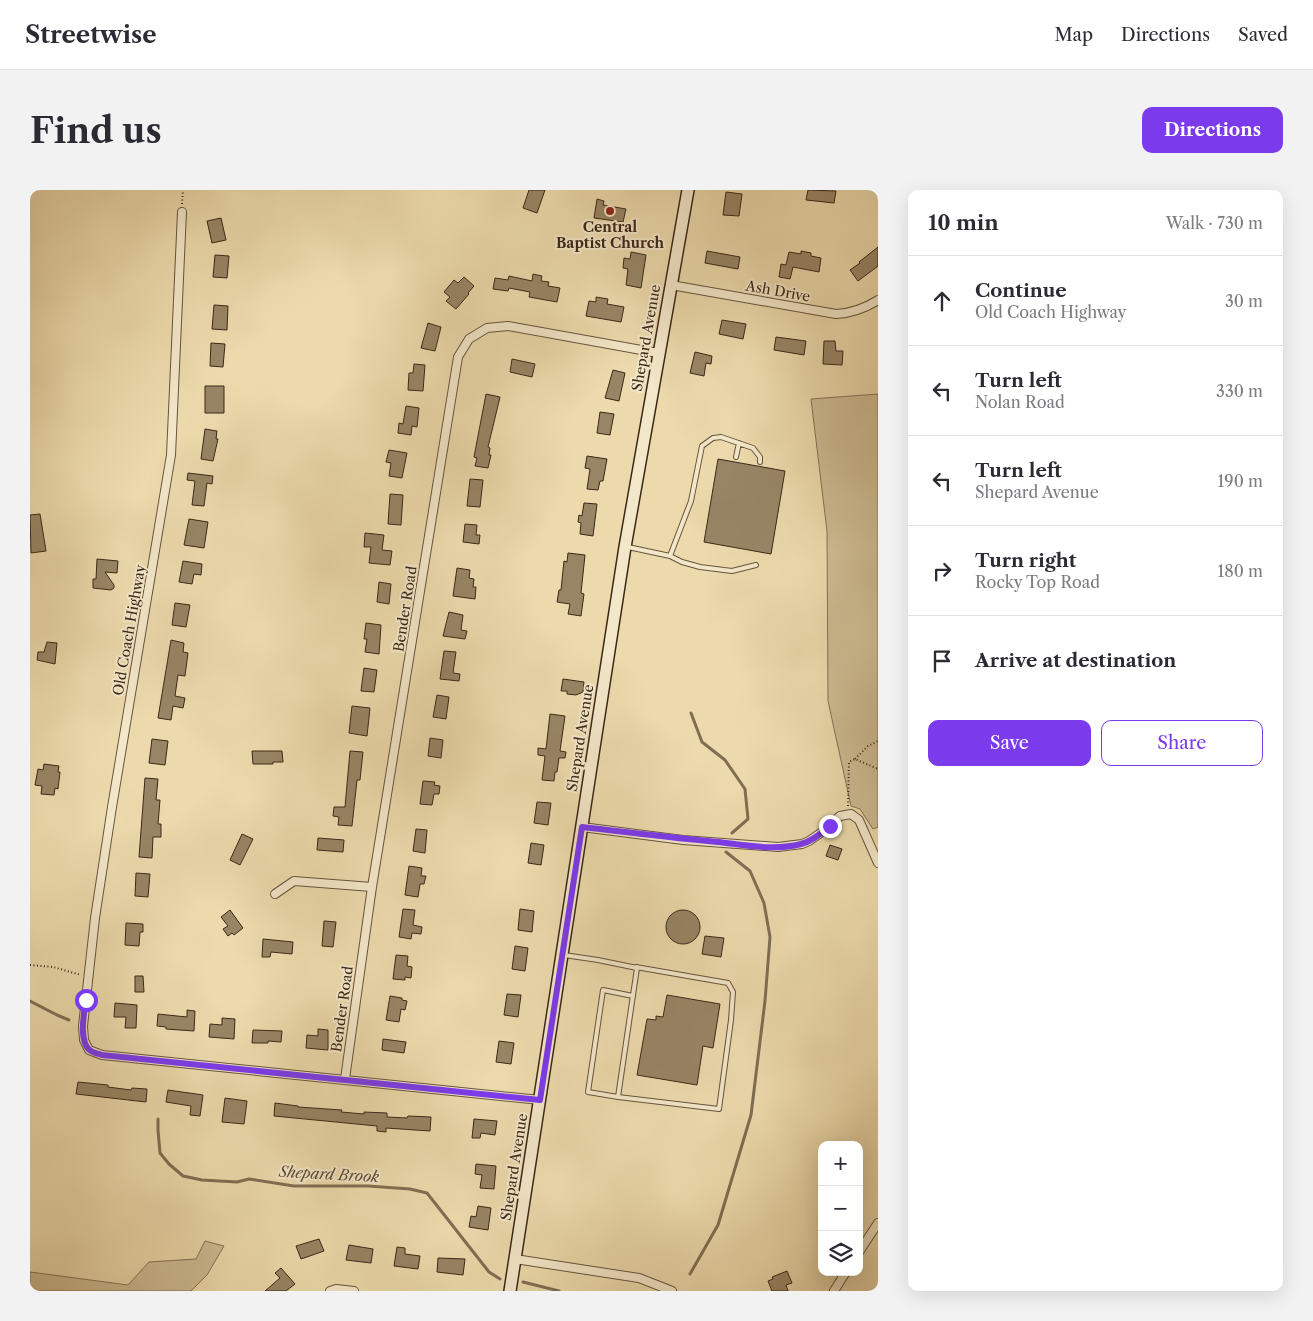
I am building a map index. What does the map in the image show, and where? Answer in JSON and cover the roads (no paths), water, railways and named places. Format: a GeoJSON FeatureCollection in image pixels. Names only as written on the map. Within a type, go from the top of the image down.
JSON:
{"type":"FeatureCollection","features":[{"type":"Feature","properties":{"kind":"main road","name":"Shepard Avenue"},"geometry":{"type":"LineString","coordinates":[[510,1291],[625,547],[688,190]]}},
{"type":"Feature","properties":{"kind":"street","name":"Old Coach Highway"},"geometry":{"type":"LineString","coordinates":[[182,212],[171,455],[95,918],[83,1026],[84,1040],[89,1050],[102,1055],[344,1079]]}},
{"type":"Feature","properties":{"kind":"street","name":"Ash Drive"},"geometry":{"type":"LineString","coordinates":[[671,286],[836,314],[864,309],[878,300]]}},
{"type":"Feature","properties":{"kind":"street","name":"Bender Road"},"geometry":{"type":"LineString","coordinates":[[344,1079],[372,887],[458,357],[468,339],[487,328],[508,326],[658,354]]}},
{"type":"Feature","properties":{"kind":"street"},"geometry":{"type":"LineString","coordinates":[[582,827],[683,840],[778,847],[802,844],[809,841],[840,816],[848,814],[855,816],[859,820],[878,863]]}},
{"type":"Feature","properties":{"kind":"street"},"geometry":{"type":"LineString","coordinates":[[275,894],[294,881],[372,887]]}},
{"type":"Feature","properties":{"kind":"street"},"geometry":{"type":"LineString","coordinates":[[344,1079],[540,1100]]}},
{"type":"Feature","properties":{"kind":"street"},"geometry":{"type":"LineString","coordinates":[[863,1246],[878,1223]]}},
{"type":"Feature","properties":{"kind":"street"},"geometry":{"type":"LineString","coordinates":[[515,1259],[639,1278],[672,1291]]}},
{"type":"Feature","properties":{"kind":"street"},"geometry":{"type":"LineString","coordinates":[[834,1291],[843,1276]]}},
{"type":"Feature","properties":{"kind":"street"},"geometry":{"type":"LineString","coordinates":[[330,1291],[336,1289],[354,1291]]}},
{"type":"Feature","properties":{"kind":"lane"},"geometry":{"type":"LineString","coordinates":[[670,556],[691,501],[702,446],[713,438],[721,437],[753,448],[758,452],[760,462]]}},
{"type":"Feature","properties":{"kind":"lane"},"geometry":{"type":"LineString","coordinates":[[736,457],[739,443]]}},
{"type":"Feature","properties":{"kind":"lane"},"geometry":{"type":"LineString","coordinates":[[625,547],[670,556],[682,562],[700,567],[732,571],[756,565]]}},
{"type":"Feature","properties":{"kind":"lane"},"geometry":{"type":"LineString","coordinates":[[562,955],[728,983],[733,992],[719,1109],[588,1092],[603,990],[633,996]]}},
{"type":"Feature","properties":{"kind":"lane"},"geometry":{"type":"LineString","coordinates":[[618,1097],[636,967]]}},
{"type":"Feature","properties":{"kind":"waterway"},"geometry":{"type":"LineString","coordinates":[[691,713],[702,742],[725,760],[745,789],[748,819],[732,833]]}},
{"type":"Feature","properties":{"kind":"waterway"},"geometry":{"type":"LineString","coordinates":[[690,1274],[718,1225],[751,1115],[765,1001],[770,937],[764,903],[750,871],[726,852]]}},
{"type":"Feature","properties":{"kind":"waterway","name":"Shepard Brook"},"geometry":{"type":"LineString","coordinates":[[30,1001],[69,1020]]}},
{"type":"Feature","properties":{"kind":"waterway","name":"Shepard Brook"},"geometry":{"type":"LineString","coordinates":[[158,1119],[160,1153],[183,1176],[202,1180],[237,1182],[249,1179],[294,1186],[368,1186],[410,1189],[427,1193],[489,1272],[500,1279]]}},
{"type":"Feature","properties":{"kind":"waterway","name":"Shepard Brook"},"geometry":{"type":"LineString","coordinates":[[523,1282],[559,1291]]}},
{"type":"Feature","properties":{"kind":"place","name":"Central Baptist Church"},"geometry":{"type":"Point","coordinates":[610,211]}}]}
